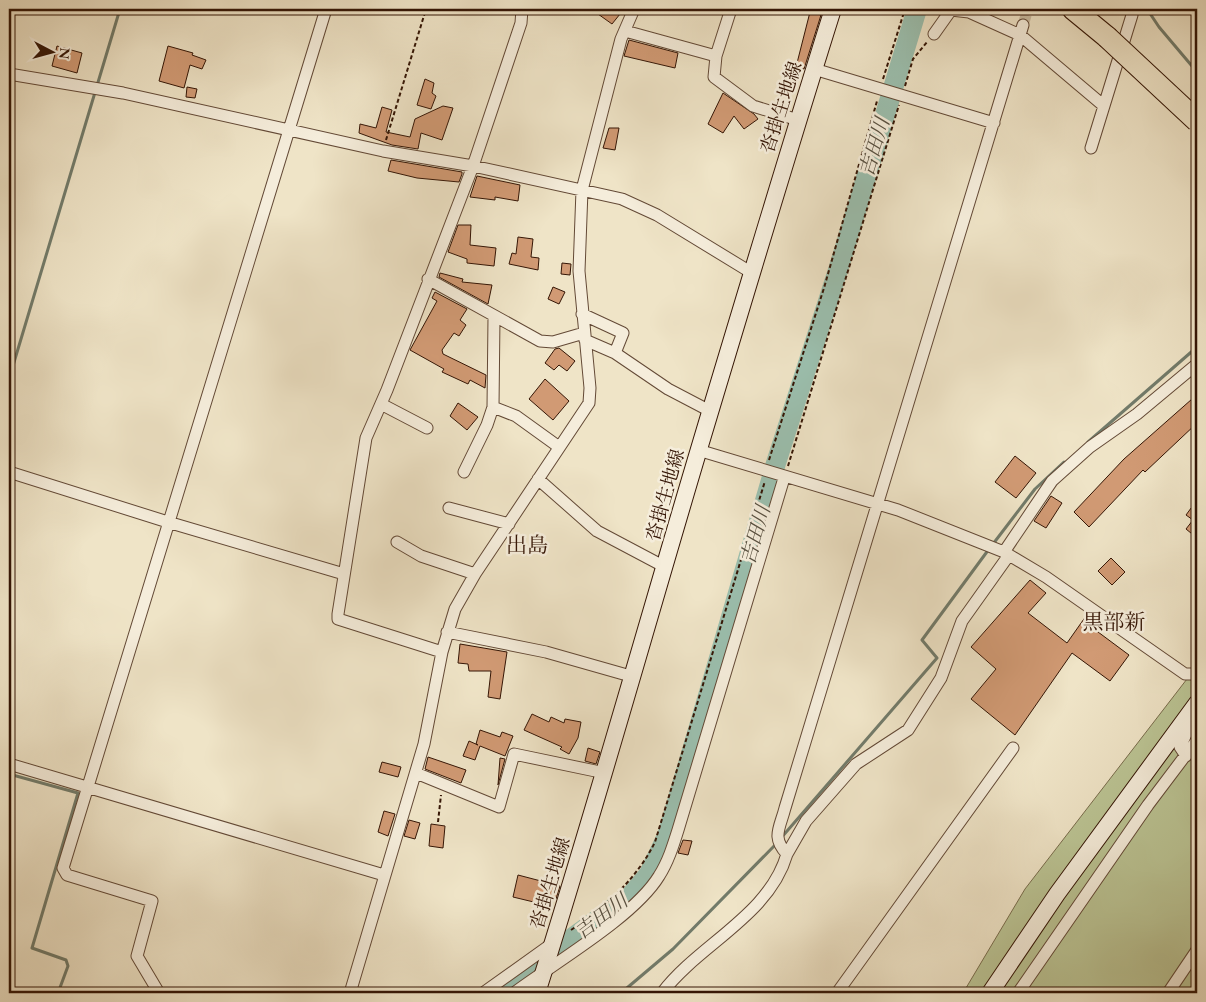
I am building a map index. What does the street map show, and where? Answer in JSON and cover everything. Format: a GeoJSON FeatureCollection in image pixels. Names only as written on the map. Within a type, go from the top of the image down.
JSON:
{"type":"FeatureCollection","features":[{"type":"Feature","properties":{"kind":"highway"},"geometry":{"type":"LineString","coordinates":[[1073,9],[1107,37],[1197,121]]}},
{"type":"Feature","properties":{"kind":"main road","name":"沓掛生地線"},"geometry":{"type":"LineString","coordinates":[[537,993],[634,678],[698,450],[832,9]]}},
{"type":"Feature","properties":{"kind":"main road"},"geometry":{"type":"LineString","coordinates":[[990,993],[1057,894],[1197,704]]}},
{"type":"Feature","properties":{"kind":"street"},"geometry":{"type":"LineString","coordinates":[[159,993],[137,956],[152,901],[67,876],[64,868],[326,9]]}},
{"type":"Feature","properties":{"kind":"street"},"geometry":{"type":"LineString","coordinates":[[442,652],[338,620],[366,438],[381,404],[473,166],[521,23],[522,9]]}},
{"type":"Feature","properties":{"kind":"street"},"geometry":{"type":"LineString","coordinates":[[350,993],[424,744],[442,652],[454,609],[475,574],[589,403],[590,388],[579,271],[582,190],[625,30],[634,9]]}},
{"type":"Feature","properties":{"kind":"street"},"geometry":{"type":"LineString","coordinates":[[731,9],[716,56],[714,77],[753,106],[798,120]]}},
{"type":"Feature","properties":{"kind":"street"},"geometry":{"type":"LineString","coordinates":[[934,34],[951,10],[960,9],[1022,30],[1104,106]]}},
{"type":"Feature","properties":{"kind":"street"},"geometry":{"type":"LineString","coordinates":[[1091,148],[1131,11]]}},
{"type":"Feature","properties":{"kind":"street"},"geometry":{"type":"LineString","coordinates":[[625,30],[716,56]]}},
{"type":"Feature","properties":{"kind":"street"},"geometry":{"type":"LineString","coordinates":[[787,854],[778,845],[777,837],[1022,30]]}},
{"type":"Feature","properties":{"kind":"street"},"geometry":{"type":"LineString","coordinates":[[814,69],[994,123]]}},
{"type":"Feature","properties":{"kind":"street"},"geometry":{"type":"LineString","coordinates":[[9,74],[123,93],[383,150],[473,166],[622,199],[657,215],[752,273]]}},
{"type":"Feature","properties":{"kind":"street"},"geometry":{"type":"LineString","coordinates":[[428,279],[540,341],[553,342],[584,336],[615,353],[668,389],[710,411]]}},
{"type":"Feature","properties":{"kind":"street"},"geometry":{"type":"LineString","coordinates":[[582,314],[623,333],[615,353]]}},
{"type":"Feature","properties":{"kind":"street"},"geometry":{"type":"LineString","coordinates":[[464,472],[487,425],[493,407],[494,317]]}},
{"type":"Feature","properties":{"kind":"street"},"geometry":{"type":"LineString","coordinates":[[662,993],[695,959],[771,889],[783,868],[787,854],[806,821],[856,764],[908,730],[941,678],[962,621],[1052,481],[1090,447],[1137,414],[1197,364]]}},
{"type":"Feature","properties":{"kind":"street"},"geometry":{"type":"LineString","coordinates":[[381,404],[427,428]]}},
{"type":"Feature","properties":{"kind":"street"},"geometry":{"type":"LineString","coordinates":[[493,407],[516,416],[559,448]]}},
{"type":"Feature","properties":{"kind":"street"},"geometry":{"type":"LineString","coordinates":[[698,450],[878,504],[1006,554],[1046,577],[1185,674],[1197,674]]}},
{"type":"Feature","properties":{"kind":"street"},"geometry":{"type":"LineString","coordinates":[[9,472],[170,524],[344,574]]}},
{"type":"Feature","properties":{"kind":"street"},"geometry":{"type":"LineString","coordinates":[[514,993],[625,912],[646,893],[659,876],[678,830],[784,477]]}},
{"type":"Feature","properties":{"kind":"street"},"geometry":{"type":"LineString","coordinates":[[538,479],[597,530],[665,567]]}},
{"type":"Feature","properties":{"kind":"street"},"geometry":{"type":"LineString","coordinates":[[449,508],[508,524]]}},
{"type":"Feature","properties":{"kind":"street"},"geometry":{"type":"LineString","coordinates":[[397,542],[421,556],[475,574]]}},
{"type":"Feature","properties":{"kind":"street"},"geometry":{"type":"LineString","coordinates":[[447,632],[546,652],[634,678]]}},
{"type":"Feature","properties":{"kind":"street"},"geometry":{"type":"LineString","coordinates":[[1186,756],[1180,747],[1197,709]]}},
{"type":"Feature","properties":{"kind":"street"},"geometry":{"type":"LineString","coordinates":[[1018,993],[1148,805],[1197,740]]}},
{"type":"Feature","properties":{"kind":"street"},"geometry":{"type":"LineString","coordinates":[[837,993],[1013,748]]}},
{"type":"Feature","properties":{"kind":"street"},"geometry":{"type":"LineString","coordinates":[[416,773],[499,807],[514,754],[605,773]]}},
{"type":"Feature","properties":{"kind":"street"},"geometry":{"type":"LineString","coordinates":[[9,764],[384,875]]}},
{"type":"Feature","properties":{"kind":"street"},"geometry":{"type":"LineString","coordinates":[[483,993],[553,944]]}},
{"type":"Feature","properties":{"kind":"street"},"geometry":{"type":"LineString","coordinates":[[1168,993],[1197,950]]}},
{"type":"Feature","properties":{"kind":"path"},"geometry":{"type":"LineString","coordinates":[[383,150],[426,9]]}},
{"type":"Feature","properties":{"kind":"path"},"geometry":{"type":"LineString","coordinates":[[553,944],[622,890],[648,856],[655,842],[742,559],[765,479],[765,471],[824,288],[880,89],[905,9]]}},
{"type":"Feature","properties":{"kind":"path"},"geometry":{"type":"LineString","coordinates":[[784,477],[913,59],[934,34]]}},
{"type":"Feature","properties":{"kind":"path"},"geometry":{"type":"LineString","coordinates":[[438,822],[442,785]]}},
{"type":"Feature","properties":{"kind":"green space"},"geometry":{"type":"Polygon","coordinates":[[[1197,666],[1197,993],[963,993],[1025,889],[1197,666]]]}},
{"type":"Feature","properties":{"kind":"building"},"geometry":{"type":"Polygon","coordinates":[[[591,9],[624,9],[612,24],[591,9]]]}},
{"type":"Feature","properties":{"kind":"building"},"geometry":{"type":"Polygon","coordinates":[[[810,12],[821,15],[804,69],[796,67],[810,12]]]}},
{"type":"Feature","properties":{"kind":"building"},"geometry":{"type":"Polygon","coordinates":[[[629,40],[678,53],[675,68],[624,56],[629,40]]]}},
{"type":"Feature","properties":{"kind":"building"},"geometry":{"type":"Polygon","coordinates":[[[57,46],[82,53],[77,73],[52,66],[57,46]]]}},
{"type":"Feature","properties":{"kind":"building"},"geometry":{"type":"Polygon","coordinates":[[[168,46],[193,53],[192,55],[206,60],[202,69],[190,65],[184,88],[159,81],[168,46]]]}},
{"type":"Feature","properties":{"kind":"building"},"geometry":{"type":"Polygon","coordinates":[[[425,79],[434,83],[432,93],[436,96],[431,109],[417,105],[425,79]]]}},
{"type":"Feature","properties":{"kind":"building"},"geometry":{"type":"Polygon","coordinates":[[[187,87],[197,89],[195,98],[186,97],[187,87]]]}},
{"type":"Feature","properties":{"kind":"building"},"geometry":{"type":"Polygon","coordinates":[[[723,93],[754,114],[758,119],[744,129],[734,116],[723,133],[708,124],[723,93]]]}},
{"type":"Feature","properties":{"kind":"building"},"geometry":{"type":"Polygon","coordinates":[[[443,106],[453,108],[442,140],[421,133],[418,149],[392,145],[359,133],[360,124],[376,128],[382,107],[392,110],[386,132],[410,137],[415,119],[443,106]]]}},
{"type":"Feature","properties":{"kind":"building"},"geometry":{"type":"Polygon","coordinates":[[[609,128],[619,128],[615,150],[603,148],[609,128]]]}},
{"type":"Feature","properties":{"kind":"building"},"geometry":{"type":"Polygon","coordinates":[[[391,160],[462,172],[462,174],[459,182],[417,178],[388,171],[391,160]]]}},
{"type":"Feature","properties":{"kind":"building"},"geometry":{"type":"Polygon","coordinates":[[[477,176],[520,185],[518,201],[495,197],[495,200],[470,197],[477,176]]]}},
{"type":"Feature","properties":{"kind":"building"},"geometry":{"type":"Polygon","coordinates":[[[458,225],[471,225],[470,245],[496,248],[494,266],[467,263],[467,259],[448,252],[458,225]]]}},
{"type":"Feature","properties":{"kind":"building"},"geometry":{"type":"Polygon","coordinates":[[[518,237],[533,239],[531,257],[539,258],[538,270],[509,264],[512,253],[516,254],[518,237]]]}},
{"type":"Feature","properties":{"kind":"building"},"geometry":{"type":"Polygon","coordinates":[[[562,263],[571,264],[570,275],[561,274],[562,263]]]}},
{"type":"Feature","properties":{"kind":"building"},"geometry":{"type":"Polygon","coordinates":[[[440,273],[463,279],[462,282],[492,285],[488,304],[439,277],[440,273]]]}},
{"type":"Feature","properties":{"kind":"building"},"geometry":{"type":"Polygon","coordinates":[[[553,287],[565,292],[559,304],[548,299],[553,287]]]}},
{"type":"Feature","properties":{"kind":"building"},"geometry":{"type":"Polygon","coordinates":[[[435,292],[467,309],[460,320],[466,325],[459,336],[454,333],[442,350],[443,354],[486,375],[485,388],[470,380],[468,384],[442,372],[444,369],[410,350],[437,301],[432,298],[435,292]]]}},
{"type":"Feature","properties":{"kind":"building"},"geometry":{"type":"Polygon","coordinates":[[[559,348],[575,361],[567,371],[559,365],[554,370],[545,363],[555,349],[559,348]]]}},
{"type":"Feature","properties":{"kind":"building"},"geometry":{"type":"Polygon","coordinates":[[[545,379],[569,401],[553,420],[529,399],[545,379]]]}},
{"type":"Feature","properties":{"kind":"building"},"geometry":{"type":"Polygon","coordinates":[[[1192,399],[1197,404],[1197,423],[1145,472],[1143,470],[1089,527],[1074,512],[1124,459],[1192,399]]]}},
{"type":"Feature","properties":{"kind":"building"},"geometry":{"type":"Polygon","coordinates":[[[458,403],[478,417],[467,430],[450,416],[458,403]]]}},
{"type":"Feature","properties":{"kind":"building"},"geometry":{"type":"Polygon","coordinates":[[[1015,456],[1036,473],[1016,498],[995,482],[1015,456]]]}},
{"type":"Feature","properties":{"kind":"building"},"geometry":{"type":"Polygon","coordinates":[[[1051,496],[1062,503],[1046,528],[1034,521],[1051,496]]]}},
{"type":"Feature","properties":{"kind":"building"},"geometry":{"type":"Polygon","coordinates":[[[1197,500],[1197,538],[1186,529],[1193,520],[1186,515],[1197,500]]]}},
{"type":"Feature","properties":{"kind":"building"},"geometry":{"type":"Polygon","coordinates":[[[1111,558],[1125,572],[1112,585],[1098,571],[1111,558]]]}},
{"type":"Feature","properties":{"kind":"building"},"geometry":{"type":"Polygon","coordinates":[[[1030,580],[1046,593],[1028,613],[1067,643],[1086,616],[1097,624],[1094,629],[1129,655],[1110,681],[1072,653],[1015,735],[971,699],[996,669],[971,647],[1030,580]]]}},
{"type":"Feature","properties":{"kind":"building"},"geometry":{"type":"Polygon","coordinates":[[[460,644],[507,652],[500,699],[488,697],[491,671],[469,671],[468,664],[458,663],[460,644]]]}},
{"type":"Feature","properties":{"kind":"building"},"geometry":{"type":"Polygon","coordinates":[[[532,714],[549,722],[551,717],[564,723],[565,719],[581,722],[578,738],[569,754],[560,749],[562,747],[524,730],[532,714]]]}},
{"type":"Feature","properties":{"kind":"building"},"geometry":{"type":"Polygon","coordinates":[[[480,730],[500,737],[502,732],[513,736],[505,756],[480,746],[475,760],[463,756],[469,741],[478,745],[476,744],[480,730]]]}},
{"type":"Feature","properties":{"kind":"building"},"geometry":{"type":"Polygon","coordinates":[[[588,748],[600,752],[596,764],[585,761],[588,748]]]}},
{"type":"Feature","properties":{"kind":"building"},"geometry":{"type":"Polygon","coordinates":[[[428,757],[466,770],[461,783],[425,769],[428,757]]]}},
{"type":"Feature","properties":{"kind":"building"},"geometry":{"type":"Polygon","coordinates":[[[500,758],[505,759],[498,785],[500,758]]]}},
{"type":"Feature","properties":{"kind":"building"},"geometry":{"type":"Polygon","coordinates":[[[382,762],[401,767],[398,777],[379,772],[382,762]]]}},
{"type":"Feature","properties":{"kind":"building"},"geometry":{"type":"Polygon","coordinates":[[[384,811],[395,814],[388,836],[378,832],[384,811]]]}},
{"type":"Feature","properties":{"kind":"building"},"geometry":{"type":"Polygon","coordinates":[[[409,820],[420,823],[415,839],[404,836],[409,820]]]}},
{"type":"Feature","properties":{"kind":"building"},"geometry":{"type":"Polygon","coordinates":[[[431,824],[445,826],[443,848],[429,846],[431,824]]]}},
{"type":"Feature","properties":{"kind":"building"},"geometry":{"type":"Polygon","coordinates":[[[683,840],[692,841],[688,855],[678,853],[683,840]]]}},
{"type":"Feature","properties":{"kind":"building"},"geometry":{"type":"Polygon","coordinates":[[[518,875],[560,886],[556,899],[544,896],[542,904],[513,897],[518,875]]]}},
{"type":"Feature","properties":{"kind":"waterway"},"geometry":{"type":"LineString","coordinates":[[9,379],[120,9]]}},
{"type":"Feature","properties":{"kind":"waterway","name":"吉田川"},"geometry":{"type":"LineString","coordinates":[[496,993],[631,895],[649,874],[667,836],[776,463],[839,267],[917,9]]}},
{"type":"Feature","properties":{"kind":"waterway"},"geometry":{"type":"LineString","coordinates":[[1139,9],[1147,11]]}},
{"type":"Feature","properties":{"kind":"waterway"},"geometry":{"type":"LineString","coordinates":[[1147,9],[1159,27],[1197,72]]}},
{"type":"Feature","properties":{"kind":"waterway"},"geometry":{"type":"LineString","coordinates":[[1088,442],[1197,347]]}},
{"type":"Feature","properties":{"kind":"waterway"},"geometry":{"type":"LineString","coordinates":[[993,544],[1035,489],[1064,462]]}},
{"type":"Feature","properties":{"kind":"waterway"},"geometry":{"type":"LineString","coordinates":[[781,838],[937,658],[922,640],[989,549]]}},
{"type":"Feature","properties":{"kind":"waterway"},"geometry":{"type":"LineString","coordinates":[[9,774],[78,793],[32,948],[66,960],[68,966],[58,993]]}},
{"type":"Feature","properties":{"kind":"waterway"},"geometry":{"type":"LineString","coordinates":[[621,993],[673,949],[777,843]]}},
{"type":"Feature","properties":{"kind":"tunnel"},"geometry":{"type":"LineString","coordinates":[[1023,25],[1028,9]]}},
{"type":"Feature","properties":{"kind":"district","name":"出島"},"geometry":{"type":"Point","coordinates":[527,544]}},
{"type":"Feature","properties":{"kind":"district","name":"黒部新"},"geometry":{"type":"Point","coordinates":[1114,621]}}]}
